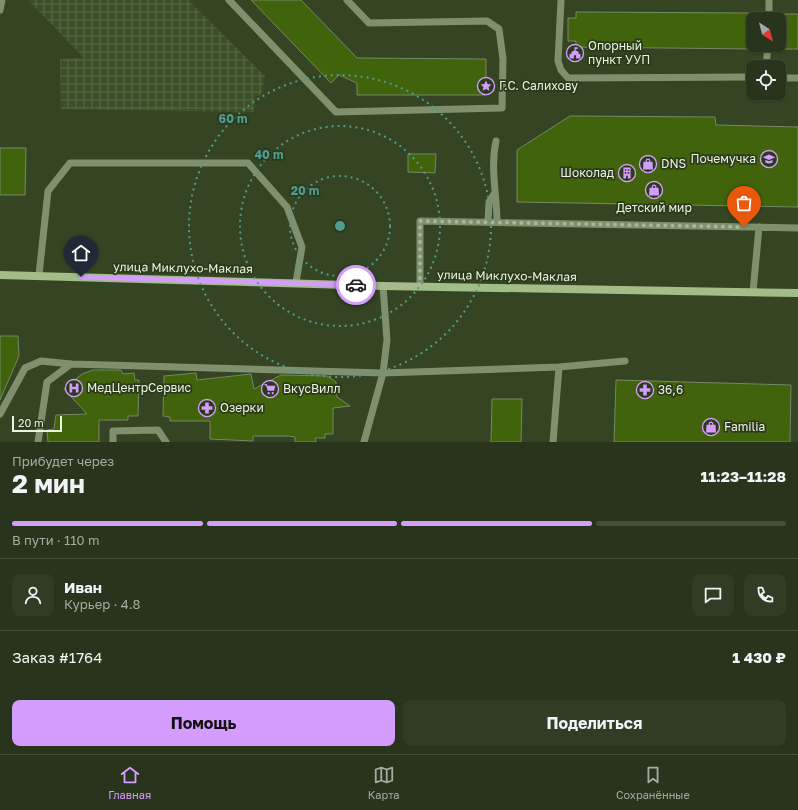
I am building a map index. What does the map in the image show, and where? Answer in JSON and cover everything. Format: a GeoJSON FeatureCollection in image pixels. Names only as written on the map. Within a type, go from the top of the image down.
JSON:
{"type":"FeatureCollection","features":[{"type":"Feature","properties":{"kind":"main road","name":"улица Миклухо-Маклая"},"geometry":{"type":"LineString","coordinates":[[0,275],[296,282],[383,286],[798,293]]}},
{"type":"Feature","properties":{"kind":"lane"},"geometry":{"type":"LineString","coordinates":[[0,10],[2,0]]}},
{"type":"Feature","properties":{"kind":"lane"},"geometry":{"type":"LineString","coordinates":[[229,0],[336,112],[502,108],[503,60],[499,29],[487,22],[369,23],[347,0]]}},
{"type":"Feature","properties":{"kind":"lane"},"geometry":{"type":"LineString","coordinates":[[561,0],[558,61],[561,70],[568,78],[746,77]]}},
{"type":"Feature","properties":{"kind":"lane"},"geometry":{"type":"LineString","coordinates":[[769,0],[769,12]]}},
{"type":"Feature","properties":{"kind":"lane"},"geometry":{"type":"LineString","coordinates":[[786,78],[798,78]]}},
{"type":"Feature","properties":{"kind":"lane"},"geometry":{"type":"LineString","coordinates":[[496,141],[494,194],[497,204],[497,222]]}},
{"type":"Feature","properties":{"kind":"lane"},"geometry":{"type":"LineString","coordinates":[[39,275],[48,191],[70,163],[248,163],[288,207],[302,247],[296,282]]}},
{"type":"Feature","properties":{"kind":"lane"},"geometry":{"type":"LineString","coordinates":[[488,221],[489,202],[494,194]]}},
{"type":"Feature","properties":{"kind":"lane"},"geometry":{"type":"LineString","coordinates":[[420,286],[420,221],[488,221],[798,228]]}},
{"type":"Feature","properties":{"kind":"lane"},"geometry":{"type":"LineString","coordinates":[[753,292],[759,227]]}},
{"type":"Feature","properties":{"kind":"lane"},"geometry":{"type":"LineString","coordinates":[[364,442],[383,373],[387,340],[383,286]]}},
{"type":"Feature","properties":{"kind":"lane"},"geometry":{"type":"LineString","coordinates":[[0,414],[25,368],[41,361],[71,364],[383,373],[560,367],[625,361]]}},
{"type":"Feature","properties":{"kind":"lane"},"geometry":{"type":"LineString","coordinates":[[38,442],[47,382],[71,364]]}},
{"type":"Feature","properties":{"kind":"lane"},"geometry":{"type":"LineString","coordinates":[[554,442],[560,367]]}},
{"type":"Feature","properties":{"kind":"lane"},"geometry":{"type":"LineString","coordinates":[[113,442],[113,431],[158,430],[166,442]]}},
{"type":"Feature","properties":{"kind":"shaded area"},"geometry":{"type":"Polygon","coordinates":[[[28,0],[188,0],[265,76],[261,95],[255,96],[254,112],[61,109],[60,59],[84,58],[28,0]]]}},
{"type":"Feature","properties":{"kind":"building"},"geometry":{"type":"Polygon","coordinates":[[[251,0],[301,0],[357,58],[486,59],[486,95],[357,95],[357,83],[339,75],[331,83],[251,0]]]}},
{"type":"Feature","properties":{"kind":"building"},"geometry":{"type":"Polygon","coordinates":[[[576,12],[746,13],[746,49],[576,47],[576,41],[568,41],[568,18],[576,18],[576,12]]]}},
{"type":"Feature","properties":{"kind":"building"},"geometry":{"type":"Polygon","coordinates":[[[786,14],[798,14],[798,49],[786,49],[786,14]]]}},
{"type":"Feature","properties":{"kind":"building","name":"Шоколад"},"geometry":{"type":"Polygon","coordinates":[[[570,116],[715,117],[716,125],[798,127],[798,207],[517,202],[517,150],[570,116]]]}},
{"type":"Feature","properties":{"kind":"building"},"geometry":{"type":"Polygon","coordinates":[[[0,148],[26,148],[25,195],[0,195],[0,148]]]}},
{"type":"Feature","properties":{"kind":"building"},"geometry":{"type":"Polygon","coordinates":[[[408,154],[436,154],[435,173],[408,172],[408,154]]]}},
{"type":"Feature","properties":{"kind":"building"},"geometry":{"type":"Polygon","coordinates":[[[0,336],[18,336],[19,356],[0,400],[0,336]]]}},
{"type":"Feature","properties":{"kind":"building"},"geometry":{"type":"Polygon","coordinates":[[[93,370],[121,370],[123,374],[134,373],[135,380],[139,380],[138,416],[128,416],[128,420],[99,420],[99,442],[48,442],[47,430],[54,429],[56,415],[87,414],[64,389],[82,374],[93,370]]]}},
{"type":"Feature","properties":{"kind":"building"},"geometry":{"type":"Polygon","coordinates":[[[196,373],[197,380],[251,374],[254,389],[281,375],[327,376],[336,382],[337,397],[350,406],[333,408],[333,434],[325,434],[325,438],[315,438],[316,442],[295,442],[295,437],[288,436],[253,436],[253,441],[210,439],[210,421],[170,421],[170,417],[163,416],[164,376],[196,373]]]}},
{"type":"Feature","properties":{"kind":"building"},"geometry":{"type":"Polygon","coordinates":[[[616,380],[791,385],[790,442],[614,442],[616,380]]]}},
{"type":"Feature","properties":{"kind":"building"},"geometry":{"type":"Polygon","coordinates":[[[492,399],[522,399],[521,442],[491,442],[492,399]]]}},
{"type":"Feature","properties":{"kind":"way so far"},"geometry":{"type":"LineString","coordinates":[[356,285],[420,286],[420,221],[488,221],[744,227]]}},
{"type":"Feature","properties":{"kind":"place","name":"Опорный пункт УУП"},"geometry":{"type":"Point","coordinates":[575,53]}},
{"type":"Feature","properties":{"kind":"place","name":"Г.С. Салихову"},"geometry":{"type":"Point","coordinates":[486,86]}},
{"type":"Feature","properties":{"kind":"place","name":"Почемучка"},"geometry":{"type":"Point","coordinates":[769,159]}},
{"type":"Feature","properties":{"kind":"place","name":"DNS"},"geometry":{"type":"Point","coordinates":[648,164]}},
{"type":"Feature","properties":{"kind":"place","name":"Шоколад"},"geometry":{"type":"Point","coordinates":[627,173]}},
{"type":"Feature","properties":{"kind":"place","name":"Детский мир"},"geometry":{"type":"Point","coordinates":[654,190]}},
{"type":"Feature","properties":{"kind":"place","name":"МедЦентрСервис"},"geometry":{"type":"Point","coordinates":[74,388]}},
{"type":"Feature","properties":{"kind":"place","name":"ВкусВилл"},"geometry":{"type":"Point","coordinates":[270,389]}},
{"type":"Feature","properties":{"kind":"place","name":"36,6"},"geometry":{"type":"Point","coordinates":[645,390]}},
{"type":"Feature","properties":{"kind":"place","name":"Озерки"},"geometry":{"type":"Point","coordinates":[207,408]}},
{"type":"Feature","properties":{"kind":"place","name":"Familia"},"geometry":{"type":"Point","coordinates":[711,427]}},
{"type":"Feature","properties":{"kind":"route"},"geometry":{"type":"LineString","coordinates":[[81,277],[296,282],[356,285]]}}]}
